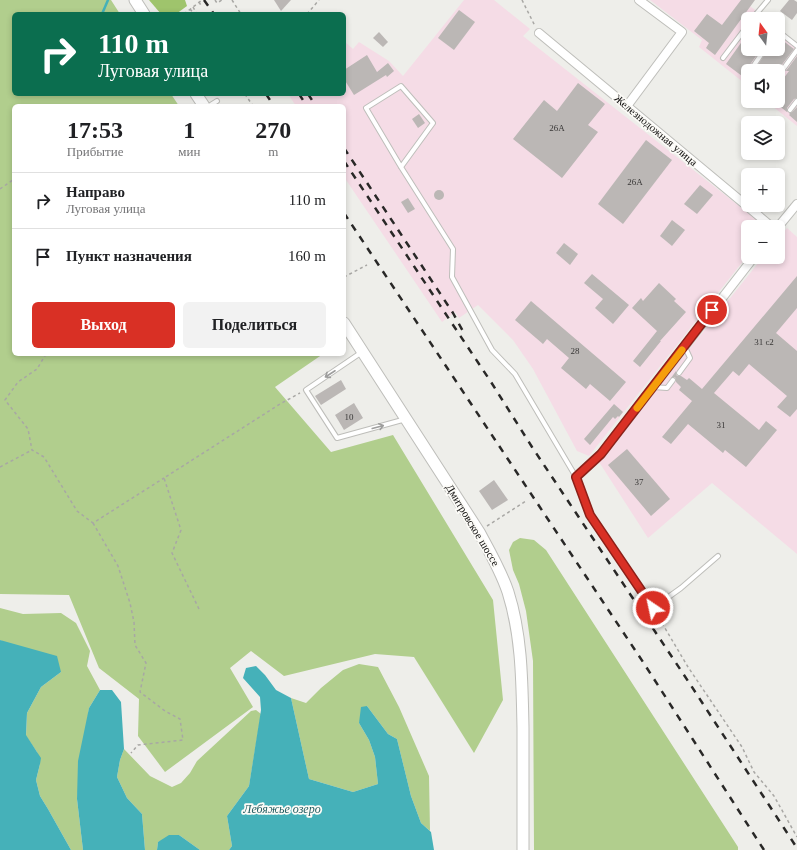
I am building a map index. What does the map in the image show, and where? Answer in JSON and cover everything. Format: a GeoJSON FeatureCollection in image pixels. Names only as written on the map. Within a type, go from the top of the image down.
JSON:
{"type":"FeatureCollection","features":[{"type":"Feature","properties":{"kind":"main road"},"geometry":{"type":"LineString","coordinates":[[135,0],[143,12]]}},
{"type":"Feature","properties":{"kind":"main road","name":"Дмитровское шоссе"},"geometry":{"type":"LineString","coordinates":[[346,326],[479,532],[492,554],[510,599],[518,637],[522,670],[523,850]]}},
{"type":"Feature","properties":{"kind":"street"},"geometry":{"type":"LineString","coordinates":[[627,106],[682,32],[639,0]]}},
{"type":"Feature","properties":{"kind":"street","name":"Железнодожная улица"},"geometry":{"type":"LineString","coordinates":[[539,33],[764,220]]}},
{"type":"Feature","properties":{"kind":"street"},"geometry":{"type":"LineString","coordinates":[[784,220],[797,204]]}},
{"type":"Feature","properties":{"kind":"street"},"geometry":{"type":"LineString","coordinates":[[576,477],[601,454],[748,264]]}},
{"type":"Feature","properties":{"kind":"lane"},"geometry":{"type":"LineString","coordinates":[[758,12],[768,0]]}},
{"type":"Feature","properties":{"kind":"lane"},"geometry":{"type":"LineString","coordinates":[[723,58],[741,34]]}},
{"type":"Feature","properties":{"kind":"lane"},"geometry":{"type":"LineString","coordinates":[[785,37],[797,46]]}},
{"type":"Feature","properties":{"kind":"lane"},"geometry":{"type":"LineString","coordinates":[[785,66],[797,50]]}},
{"type":"Feature","properties":{"kind":"lane"},"geometry":{"type":"LineString","coordinates":[[401,167],[433,123],[401,86],[366,108],[401,167],[453,249],[452,277],[492,350],[515,374],[576,477],[590,515],[653,608],[681,588],[718,556]]}},
{"type":"Feature","properties":{"kind":"lane"},"geometry":{"type":"LineString","coordinates":[[790,110],[797,101]]}},
{"type":"Feature","properties":{"kind":"lane"},"geometry":{"type":"LineString","coordinates":[[213,104],[217,102]]}},
{"type":"Feature","properties":{"kind":"lane"},"geometry":{"type":"LineString","coordinates":[[679,373],[690,358],[685,346]]}},
{"type":"Feature","properties":{"kind":"lane"},"geometry":{"type":"LineString","coordinates":[[363,352],[306,390],[337,438],[407,419]]}},
{"type":"Feature","properties":{"kind":"lane"},"geometry":{"type":"LineString","coordinates":[[652,387],[667,388],[673,380]]}},
{"type":"Feature","properties":{"kind":"path"},"geometry":{"type":"LineString","coordinates":[[186,12],[202,0]]}},
{"type":"Feature","properties":{"kind":"path"},"geometry":{"type":"LineString","coordinates":[[215,0],[217,4],[222,0]]}},
{"type":"Feature","properties":{"kind":"path"},"geometry":{"type":"LineString","coordinates":[[232,0],[239,12]]}},
{"type":"Feature","properties":{"kind":"path"},"geometry":{"type":"LineString","coordinates":[[309,12],[319,0]]}},
{"type":"Feature","properties":{"kind":"path"},"geometry":{"type":"LineString","coordinates":[[522,0],[539,33]]}},
{"type":"Feature","properties":{"kind":"path"},"geometry":{"type":"LineString","coordinates":[[199,2],[202,7]]}},
{"type":"Feature","properties":{"kind":"path"},"geometry":{"type":"LineString","coordinates":[[193,7],[197,12]]}},
{"type":"Feature","properties":{"kind":"path"},"geometry":{"type":"LineString","coordinates":[[0,188],[12,180]]}},
{"type":"Feature","properties":{"kind":"path"},"geometry":{"type":"LineString","coordinates":[[346,276],[367,265]]}},
{"type":"Feature","properties":{"kind":"path"},"geometry":{"type":"LineString","coordinates":[[45,356],[37,369],[18,382],[5,400],[28,429],[32,450],[44,458],[77,511],[93,522],[118,566],[130,602],[134,622],[135,645],[146,663],[140,692],[165,711],[180,719],[183,740],[138,745],[131,753]]}},
{"type":"Feature","properties":{"kind":"path"},"geometry":{"type":"LineString","coordinates":[[93,522],[280,404],[306,390]]}},
{"type":"Feature","properties":{"kind":"path"},"geometry":{"type":"LineString","coordinates":[[0,467],[32,450]]}},
{"type":"Feature","properties":{"kind":"path"},"geometry":{"type":"LineString","coordinates":[[164,478],[181,530],[172,553],[199,609]]}},
{"type":"Feature","properties":{"kind":"path"},"geometry":{"type":"LineString","coordinates":[[479,532],[526,501]]}},
{"type":"Feature","properties":{"kind":"path"},"geometry":{"type":"LineString","coordinates":[[653,608],[688,667],[742,747],[754,772],[774,796],[797,837]]}},
{"type":"Feature","properties":{"kind":"shaded area"},"geometry":{"type":"Polygon","coordinates":[[[464,0],[494,0],[530,29],[523,36],[741,207],[741,212],[747,212],[757,220],[741,220],[741,264],[589,456],[577,451],[533,369],[513,340],[478,305],[459,318],[455,312],[442,322],[346,180],[346,104],[295,104],[289,96],[346,96],[346,43],[353,49],[359,42],[389,61],[403,76],[464,0]]]}},
{"type":"Feature","properties":{"kind":"shaded area"},"geometry":{"type":"Polygon","coordinates":[[[650,0],[742,0],[758,12],[741,12],[741,56],[785,56],[785,34],[797,43],[797,126],[775,108],[785,108],[785,64],[741,64],[741,80],[699,47],[702,40],[650,0]]]}},
{"type":"Feature","properties":{"kind":"shaded area"},"geometry":{"type":"Polygon","coordinates":[[[787,228],[797,237],[797,554],[712,483],[648,538],[599,462],[757,264],[785,264],[785,230],[787,228]]]}},
{"type":"Feature","properties":{"kind":"green space"},"geometry":{"type":"Polygon","coordinates":[[[0,0],[111,0],[119,12],[12,12],[12,96],[172,96],[178,104],[12,104],[12,356],[320,356],[275,387],[331,452],[393,435],[493,600],[503,700],[474,753],[414,657],[375,654],[284,676],[251,651],[230,668],[253,707],[165,772],[138,736],[139,699],[99,668],[69,595],[0,594],[0,0]]]}},
{"type":"Feature","properties":{"kind":"green space"},"geometry":{"type":"Polygon","coordinates":[[[149,0],[185,0],[187,6],[179,12],[159,12],[149,0]]]}},
{"type":"Feature","properties":{"kind":"green space"},"geometry":{"type":"Polygon","coordinates":[[[520,538],[534,540],[546,550],[738,847],[738,850],[534,850],[533,661],[526,611],[519,584],[513,570],[509,550],[513,542],[520,538]]]}},
{"type":"Feature","properties":{"kind":"green space"},"geometry":{"type":"Polygon","coordinates":[[[0,608],[23,614],[61,613],[76,623],[90,651],[87,666],[100,690],[89,708],[77,799],[83,850],[71,850],[40,796],[36,780],[40,764],[37,752],[26,736],[27,713],[41,687],[61,672],[0,640],[0,608]]]}},
{"type":"Feature","properties":{"kind":"green space"},"geometry":{"type":"Polygon","coordinates":[[[359,664],[378,667],[399,707],[429,776],[430,831],[421,823],[411,796],[397,739],[388,734],[367,706],[359,723],[369,740],[375,757],[378,784],[353,792],[309,779],[291,698],[306,703],[321,688],[343,670],[359,664]]]}},
{"type":"Feature","properties":{"kind":"green space"},"geometry":{"type":"Polygon","coordinates":[[[256,710],[261,714],[249,786],[227,816],[232,846],[229,850],[200,850],[179,835],[158,842],[157,850],[145,850],[142,814],[127,798],[117,777],[120,760],[124,749],[150,776],[172,787],[181,783],[190,773],[197,761],[251,711],[256,710]]]}},
{"type":"Feature","properties":{"kind":"water"},"geometry":{"type":"Polygon","coordinates":[[[0,640],[57,656],[61,672],[41,687],[27,713],[26,735],[41,758],[36,780],[40,796],[71,850],[0,850],[0,640]]]}},
{"type":"Feature","properties":{"kind":"water","name":"Лебяжье озеро"},"geometry":{"type":"Polygon","coordinates":[[[256,666],[276,690],[291,698],[309,779],[353,792],[378,784],[375,757],[369,740],[359,723],[361,707],[367,706],[388,734],[397,739],[411,796],[421,823],[431,832],[434,850],[229,850],[232,846],[227,816],[249,786],[261,710],[260,697],[243,678],[246,668],[256,666]]]}},
{"type":"Feature","properties":{"kind":"water"},"geometry":{"type":"Polygon","coordinates":[[[100,690],[112,690],[121,702],[124,749],[120,760],[117,777],[127,798],[142,814],[145,850],[83,850],[77,799],[78,761],[89,708],[100,690]]]}},
{"type":"Feature","properties":{"kind":"water"},"geometry":{"type":"Polygon","coordinates":[[[169,835],[179,835],[200,850],[157,850],[158,842],[169,835]]]}},
{"type":"Feature","properties":{"kind":"building"},"geometry":{"type":"Polygon","coordinates":[[[274,0],[291,0],[281,11],[274,0]]]}},
{"type":"Feature","properties":{"kind":"building"},"geometry":{"type":"Polygon","coordinates":[[[741,0],[755,0],[746,12],[741,12],[741,19],[715,55],[706,48],[709,43],[694,31],[707,14],[722,25],[741,0]]]}},
{"type":"Feature","properties":{"kind":"building"},"geometry":{"type":"Polygon","coordinates":[[[789,0],[794,0],[797,2],[797,13],[792,20],[785,15],[785,12],[780,11],[789,0]]]}},
{"type":"Feature","properties":{"kind":"building"},"geometry":{"type":"Polygon","coordinates":[[[459,10],[475,22],[454,50],[438,38],[459,10]]]}},
{"type":"Feature","properties":{"kind":"building"},"geometry":{"type":"Polygon","coordinates":[[[379,32],[388,42],[383,47],[373,38],[379,32]]]}},
{"type":"Feature","properties":{"kind":"building"},"geometry":{"type":"Polygon","coordinates":[[[785,42],[794,49],[782,64],[758,64],[764,56],[785,56],[785,42]]]}},
{"type":"Feature","properties":{"kind":"building"},"geometry":{"type":"Polygon","coordinates":[[[741,43],[741,56],[756,56],[750,64],[741,64],[741,75],[726,64],[741,43]]]}},
{"type":"Feature","properties":{"kind":"building"},"geometry":{"type":"Polygon","coordinates":[[[367,55],[377,72],[388,63],[394,71],[387,77],[386,75],[354,95],[346,82],[346,69],[367,55]]]}},
{"type":"Feature","properties":{"kind":"building"},"geometry":{"type":"Polygon","coordinates":[[[797,56],[797,98],[794,99],[787,108],[787,112],[782,108],[785,108],[785,76],[789,71],[786,71],[797,56]]]}},
{"type":"Feature","properties":{"kind":"building"},"geometry":{"type":"Polygon","coordinates":[[[578,83],[605,104],[588,125],[598,132],[562,178],[513,139],[544,100],[557,111],[578,83]]]}},
{"type":"Feature","properties":{"kind":"building"},"geometry":{"type":"Polygon","coordinates":[[[797,107],[797,122],[789,115],[789,113],[797,107]]]}},
{"type":"Feature","properties":{"kind":"building"},"geometry":{"type":"Polygon","coordinates":[[[419,114],[425,123],[418,128],[412,119],[419,114]]]}},
{"type":"Feature","properties":{"kind":"building"},"geometry":{"type":"Polygon","coordinates":[[[646,140],[672,160],[623,224],[598,204],[646,140]]]}},
{"type":"Feature","properties":{"kind":"building"},"geometry":{"type":"Polygon","coordinates":[[[700,185],[713,195],[697,214],[684,204],[700,185]]]}},
{"type":"Feature","properties":{"kind":"building"},"geometry":{"type":"Polygon","coordinates":[[[439,190],[444,195],[439,200],[434,195],[439,190]]]}},
{"type":"Feature","properties":{"kind":"building"},"geometry":{"type":"Polygon","coordinates":[[[408,198],[415,209],[408,213],[401,202],[408,198]]]}},
{"type":"Feature","properties":{"kind":"building"},"geometry":{"type":"Polygon","coordinates":[[[672,220],[685,230],[672,246],[660,236],[672,220]]]}},
{"type":"Feature","properties":{"kind":"building"},"geometry":{"type":"Polygon","coordinates":[[[564,243],[578,254],[570,265],[556,253],[564,243]]]}},
{"type":"Feature","properties":{"kind":"building"},"geometry":{"type":"Polygon","coordinates":[[[592,274],[629,305],[613,324],[595,308],[603,299],[584,283],[592,274]]]}},
{"type":"Feature","properties":{"kind":"building"},"geometry":{"type":"Polygon","coordinates":[[[797,276],[797,308],[776,333],[797,351],[797,409],[790,417],[777,407],[787,396],[749,364],[739,376],[733,371],[714,393],[759,430],[766,421],[777,430],[746,467],[725,450],[723,453],[688,424],[671,444],[662,437],[692,401],[679,390],[681,387],[676,382],[675,377],[671,378],[676,371],[677,376],[681,376],[687,380],[689,378],[702,389],[797,276]]]}},
{"type":"Feature","properties":{"kind":"building"},"geometry":{"type":"Polygon","coordinates":[[[659,283],[676,299],[674,301],[686,312],[660,341],[640,367],[633,361],[657,331],[632,308],[641,298],[643,301],[659,283]]]}},
{"type":"Feature","properties":{"kind":"building"},"geometry":{"type":"Polygon","coordinates":[[[531,301],[626,382],[610,401],[590,384],[586,389],[561,368],[569,358],[547,339],[543,344],[515,320],[531,301]]]}},
{"type":"Feature","properties":{"kind":"building"},"geometry":{"type":"Polygon","coordinates":[[[341,380],[346,389],[321,405],[315,396],[341,380]]]}},
{"type":"Feature","properties":{"kind":"building"},"geometry":{"type":"Polygon","coordinates":[[[354,403],[363,418],[344,430],[335,415],[354,403]]]}},
{"type":"Feature","properties":{"kind":"building"},"geometry":{"type":"Polygon","coordinates":[[[614,404],[623,412],[615,419],[613,417],[590,445],[584,439],[614,404]]]}},
{"type":"Feature","properties":{"kind":"building"},"geometry":{"type":"Polygon","coordinates":[[[627,449],[670,499],[651,516],[608,465],[627,449]]]}},
{"type":"Feature","properties":{"kind":"building"},"geometry":{"type":"Polygon","coordinates":[[[494,480],[508,500],[492,510],[479,491],[494,480]]]}},
{"type":"Feature","properties":{"kind":"waterway"},"geometry":{"type":"LineString","coordinates":[[103,12],[108,0]]}},
{"type":"Feature","properties":{"kind":"railway"},"geometry":{"type":"LineString","coordinates":[[204,0],[213,12]]}},
{"type":"Feature","properties":{"kind":"railway"},"geometry":{"type":"LineString","coordinates":[[267,96],[273,104]]}},
{"type":"Feature","properties":{"kind":"railway"},"geometry":{"type":"LineString","coordinates":[[300,96],[306,104]]}},
{"type":"Feature","properties":{"kind":"railway"},"geometry":{"type":"LineString","coordinates":[[309,96],[315,104]]}},
{"type":"Feature","properties":{"kind":"railway"},"geometry":{"type":"LineString","coordinates":[[346,151],[453,313],[465,335]]}},
{"type":"Feature","properties":{"kind":"railway"},"geometry":{"type":"LineString","coordinates":[[346,164],[797,848]]}},
{"type":"Feature","properties":{"kind":"railway"},"geometry":{"type":"LineString","coordinates":[[346,216],[643,662],[764,850]]}},
{"type":"Feature","properties":{"kind":"slow traffic"},"geometry":{"type":"LineString","coordinates":[[637,408],[682,350]]}},
{"type":"Feature","properties":{"kind":"route"},"geometry":{"type":"LineString","coordinates":[[653,608],[590,515],[576,477],[601,454],[712,310]]}}]}
